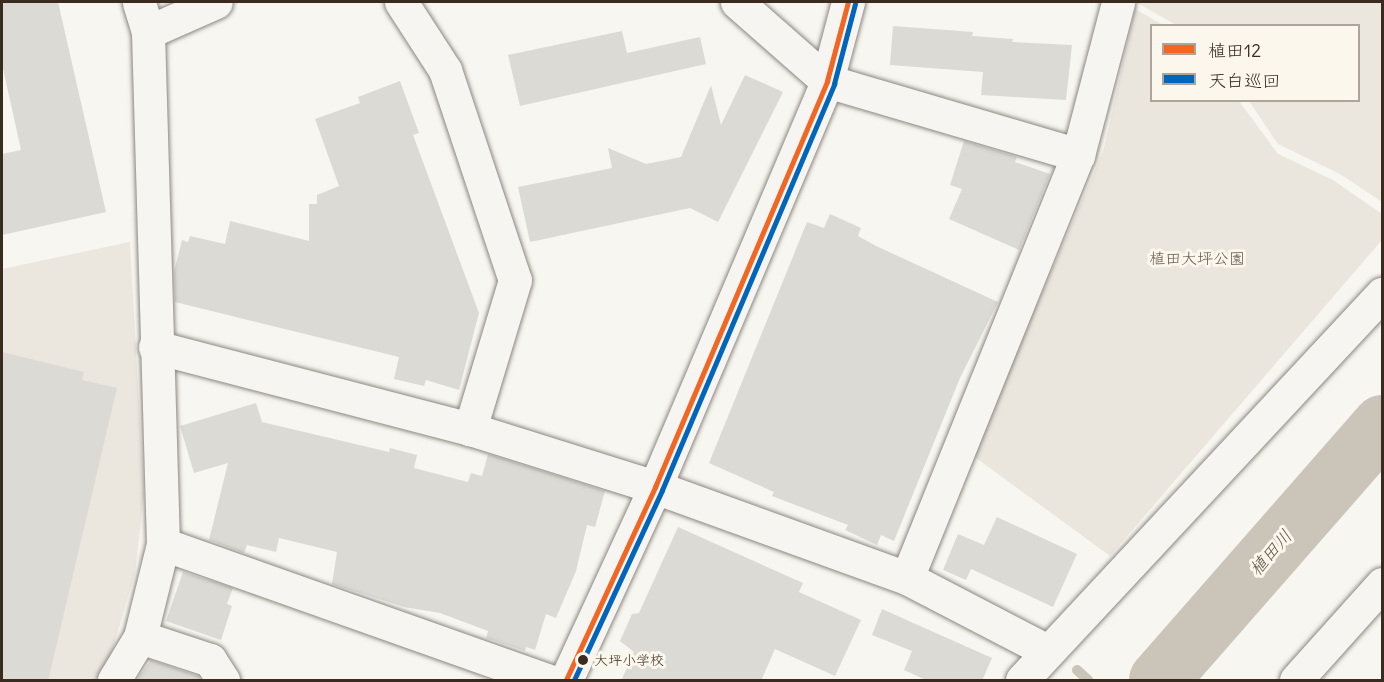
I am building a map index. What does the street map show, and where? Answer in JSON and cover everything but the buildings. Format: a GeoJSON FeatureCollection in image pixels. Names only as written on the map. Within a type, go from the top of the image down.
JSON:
{"type":"FeatureCollection","features":[{"type":"Feature","properties":{"kind":"street"},"geometry":{"type":"LineString","coordinates":[[114,681],[140,637],[163,544],[155,347],[148,32],[139,2]]}},
{"type":"Feature","properties":{"kind":"street"},"geometry":{"type":"LineString","coordinates":[[148,32],[216,2]]}},
{"type":"Feature","properties":{"kind":"street"},"geometry":{"type":"LineString","coordinates":[[401,2],[445,70],[515,280],[470,429]]}},
{"type":"Feature","properties":{"kind":"street"},"geometry":{"type":"LineString","coordinates":[[737,2],[827,81],[1078,155]]}},
{"type":"Feature","properties":{"kind":"street"},"geometry":{"type":"LineString","coordinates":[[566,681],[655,487],[827,81],[848,2]]}},
{"type":"Feature","properties":{"kind":"street"},"geometry":{"type":"LineString","coordinates":[[907,578],[1078,155],[1118,2]]}},
{"type":"Feature","properties":{"kind":"street"},"geometry":{"type":"LineString","coordinates":[[1022,681],[1047,651],[1383,294]]}},
{"type":"Feature","properties":{"kind":"street"},"geometry":{"type":"LineString","coordinates":[[155,347],[470,429],[655,487],[907,578],[1047,651]]}},
{"type":"Feature","properties":{"kind":"street"},"geometry":{"type":"LineString","coordinates":[[163,544],[548,681]]}},
{"type":"Feature","properties":{"kind":"street"},"geometry":{"type":"LineString","coordinates":[[1296,681],[1383,584]]}},
{"type":"Feature","properties":{"kind":"street"},"geometry":{"type":"LineString","coordinates":[[140,637],[210,660],[223,681]]}},
{"type":"Feature","properties":{"kind":"shaded area"},"geometry":{"type":"Polygon","coordinates":[[[1136,2],[1382,2],[1382,202],[1340,174],[1278,144],[1250,102],[1360,102],[1360,24],[1174,24],[1136,2]]]}},
{"type":"Feature","properties":{"kind":"shaded area"},"geometry":{"type":"Polygon","coordinates":[[[130,242],[144,494],[135,573],[110,658],[95,680],[2,680],[2,269],[130,242]]]}},
{"type":"Feature","properties":{"kind":"green space","name":"植田大坪公園"},"geometry":{"type":"Polygon","coordinates":[[[1135,9],[1161,24],[1150,24],[1150,102],[1240,102],[1278,154],[1333,180],[1382,214],[1382,240],[1110,556],[972,455],[1103,152],[1135,9]]]}},
{"type":"Feature","properties":{"kind":"waterway","name":"植田川"},"geometry":{"type":"LineString","coordinates":[[1159,680],[1382,425]]}},
{"type":"Feature","properties":{"kind":"waterway"},"geometry":{"type":"LineString","coordinates":[[1077,670],[1088,680]]}},
{"type":"Feature","properties":{"kind":"transit line","name":"植田12"},"geometry":{"type":"LineString","coordinates":[[566,680],[655,487],[827,81],[848,2]]}},
{"type":"Feature","properties":{"kind":"transit line","name":"天白巡回"},"geometry":{"type":"LineString","coordinates":[[574,680],[662,490],[834,84],[855,4]]}},
{"type":"Feature","properties":{"kind":"place","name":"大坪小学校"},"geometry":{"type":"Point","coordinates":[583,660]}}]}
